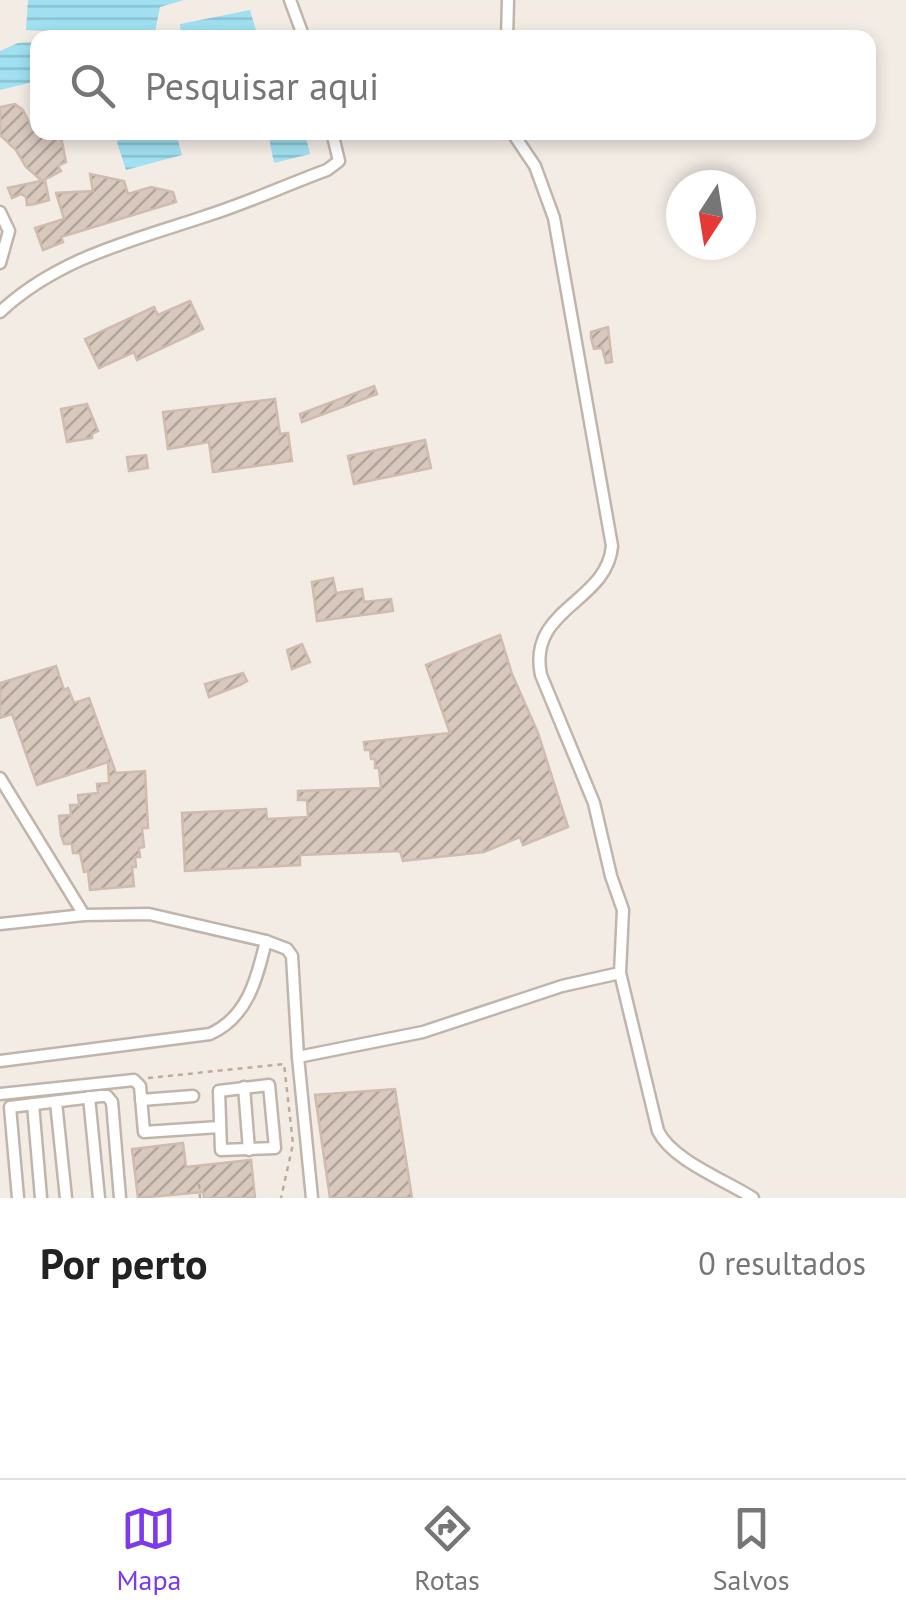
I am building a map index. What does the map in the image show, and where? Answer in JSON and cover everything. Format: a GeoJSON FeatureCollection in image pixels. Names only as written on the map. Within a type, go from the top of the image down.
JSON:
{"type":"FeatureCollection","features":[{"type":"Feature","properties":{"kind":"street"},"geometry":{"type":"LineString","coordinates":[[290,0],[301,30]]}},
{"type":"Feature","properties":{"kind":"street"},"geometry":{"type":"LineString","coordinates":[[507,30],[508,0]]}},
{"type":"Feature","properties":{"kind":"street"},"geometry":{"type":"LineString","coordinates":[[0,312],[61,268],[119,242],[206,216],[328,170],[339,161],[334,140]]}},
{"type":"Feature","properties":{"kind":"street"},"geometry":{"type":"LineString","coordinates":[[517,140],[535,166],[554,218],[611,528],[611,560],[605,572],[548,628],[538,655],[545,685],[594,804],[623,910],[620,973],[651,1110],[662,1141],[753,1198]]}},
{"type":"Feature","properties":{"kind":"street"},"geometry":{"type":"LineString","coordinates":[[0,212],[9,228],[0,263]]}},
{"type":"Feature","properties":{"kind":"street"},"geometry":{"type":"LineString","coordinates":[[0,778],[84,915]]}},
{"type":"Feature","properties":{"kind":"street"},"geometry":{"type":"LineString","coordinates":[[0,924],[84,915],[171,916],[266,940],[287,950],[292,956],[312,1198]]}},
{"type":"Feature","properties":{"kind":"street"},"geometry":{"type":"LineString","coordinates":[[0,1062],[210,1034],[224,1028],[254,990],[266,940]]}},
{"type":"Feature","properties":{"kind":"street"},"geometry":{"type":"LineString","coordinates":[[298,1056],[424,1032],[562,986],[620,973]]}},
{"type":"Feature","properties":{"kind":"street"},"geometry":{"type":"LineString","coordinates":[[0,1094],[130,1080],[140,1086],[144,1132],[218,1126]]}},
{"type":"Feature","properties":{"kind":"street"},"geometry":{"type":"LineString","coordinates":[[269,1084],[276,1146],[221,1150],[219,1091],[244,1087],[269,1084]]}},
{"type":"Feature","properties":{"kind":"street"},"geometry":{"type":"LineString","coordinates":[[244,1087],[248,1150]]}},
{"type":"Feature","properties":{"kind":"street"},"geometry":{"type":"LineString","coordinates":[[18,1198],[9,1109],[107,1096],[112,1102],[120,1198]]}},
{"type":"Feature","properties":{"kind":"street"},"geometry":{"type":"LineString","coordinates":[[141,1100],[193,1096]]}},
{"type":"Feature","properties":{"kind":"street"},"geometry":{"type":"LineString","coordinates":[[88,1097],[98,1198]]}},
{"type":"Feature","properties":{"kind":"street"},"geometry":{"type":"LineString","coordinates":[[56,1102],[66,1198]]}},
{"type":"Feature","properties":{"kind":"street"},"geometry":{"type":"LineString","coordinates":[[33,1104],[41,1198]]}},
{"type":"Feature","properties":{"kind":"path"},"geometry":{"type":"LineString","coordinates":[[198,1184],[200,1198]]}},
{"type":"Feature","properties":{"kind":"water"},"geometry":{"type":"Polygon","coordinates":[[[28,0],[184,0],[160,7],[155,30],[26,30],[28,0]]]}},
{"type":"Feature","properties":{"kind":"water"},"geometry":{"type":"Polygon","coordinates":[[[250,10],[256,30],[180,30],[180,24],[250,10]]]}},
{"type":"Feature","properties":{"kind":"water"},"geometry":{"type":"Polygon","coordinates":[[[30,42],[30,83],[0,90],[0,51],[30,42]]]}},
{"type":"Feature","properties":{"kind":"water"},"geometry":{"type":"Polygon","coordinates":[[[178,140],[182,155],[126,170],[117,142],[178,140]]]}},
{"type":"Feature","properties":{"kind":"water"},"geometry":{"type":"Polygon","coordinates":[[[269,140],[307,140],[310,154],[274,163],[269,140]]]}},
{"type":"Feature","properties":{"kind":"building"},"geometry":{"type":"Polygon","coordinates":[[[15,104],[23,110],[30,124],[30,140],[62,140],[66,162],[58,166],[61,171],[42,181],[26,167],[0,135],[0,107],[15,104]]]}},
{"type":"Feature","properties":{"kind":"building"},"geometry":{"type":"Polygon","coordinates":[[[90,174],[124,181],[128,194],[151,187],[173,192],[176,202],[61,237],[63,242],[43,250],[35,228],[64,219],[56,193],[93,191],[90,174]]]}},
{"type":"Feature","properties":{"kind":"building"},"geometry":{"type":"Polygon","coordinates":[[[45,180],[49,200],[35,204],[27,205],[21,194],[12,198],[8,188],[45,180]]]}},
{"type":"Feature","properties":{"kind":"building"},"geometry":{"type":"Polygon","coordinates":[[[190,301],[203,329],[137,360],[134,352],[99,368],[85,339],[154,307],[158,315],[190,301]]]}},
{"type":"Feature","properties":{"kind":"building"},"geometry":{"type":"Polygon","coordinates":[[[608,327],[612,362],[606,363],[602,348],[594,349],[591,332],[608,327]]]}},
{"type":"Feature","properties":{"kind":"building"},"geometry":{"type":"Polygon","coordinates":[[[374,386],[377,394],[302,422],[300,414],[374,386]]]}},
{"type":"Feature","properties":{"kind":"building"},"geometry":{"type":"Polygon","coordinates":[[[275,399],[280,434],[288,433],[292,461],[213,472],[209,442],[168,449],[163,412],[275,399]]]}},
{"type":"Feature","properties":{"kind":"building"},"geometry":{"type":"Polygon","coordinates":[[[87,404],[98,431],[92,438],[67,442],[61,409],[87,404]]]}},
{"type":"Feature","properties":{"kind":"building"},"geometry":{"type":"Polygon","coordinates":[[[425,440],[431,468],[354,484],[348,456],[425,440]]]}},
{"type":"Feature","properties":{"kind":"building"},"geometry":{"type":"Polygon","coordinates":[[[146,455],[148,468],[129,471],[127,457],[146,455]]]}},
{"type":"Feature","properties":{"kind":"building"},"geometry":{"type":"Polygon","coordinates":[[[333,578],[336,593],[362,589],[364,602],[391,599],[393,611],[317,621],[312,582],[333,578]]]}},
{"type":"Feature","properties":{"kind":"building"},"geometry":{"type":"Polygon","coordinates":[[[500,635],[538,733],[568,827],[523,845],[520,837],[484,852],[403,861],[400,851],[300,855],[300,865],[185,871],[182,813],[266,809],[267,819],[308,817],[307,800],[298,800],[298,791],[381,788],[379,768],[375,768],[375,759],[371,759],[370,750],[365,750],[364,742],[450,733],[426,665],[500,635]]]}},
{"type":"Feature","properties":{"kind":"building"},"geometry":{"type":"Polygon","coordinates":[[[302,644],[310,662],[292,669],[287,650],[302,644]]]}},
{"type":"Feature","properties":{"kind":"building"},"geometry":{"type":"Polygon","coordinates":[[[56,666],[64,690],[68,688],[74,703],[89,698],[116,773],[145,771],[148,828],[142,828],[144,847],[139,848],[140,857],[135,857],[136,867],[132,867],[134,886],[90,890],[88,871],[84,872],[80,853],[73,853],[72,844],[64,844],[61,835],[59,816],[71,815],[70,805],[79,805],[78,795],[98,793],[97,784],[109,783],[108,762],[37,785],[12,714],[0,718],[0,683],[56,666]]]}},
{"type":"Feature","properties":{"kind":"building"},"geometry":{"type":"Polygon","coordinates":[[[243,673],[247,681],[209,697],[205,684],[243,673]]]}},
{"type":"Feature","properties":{"kind":"building"},"geometry":{"type":"Polygon","coordinates":[[[395,1089],[412,1198],[330,1198],[315,1095],[395,1089]]]}},
{"type":"Feature","properties":{"kind":"building"},"geometry":{"type":"Polygon","coordinates":[[[183,1143],[186,1167],[251,1160],[255,1198],[204,1198],[203,1192],[138,1198],[132,1149],[183,1143]]]}}]}
